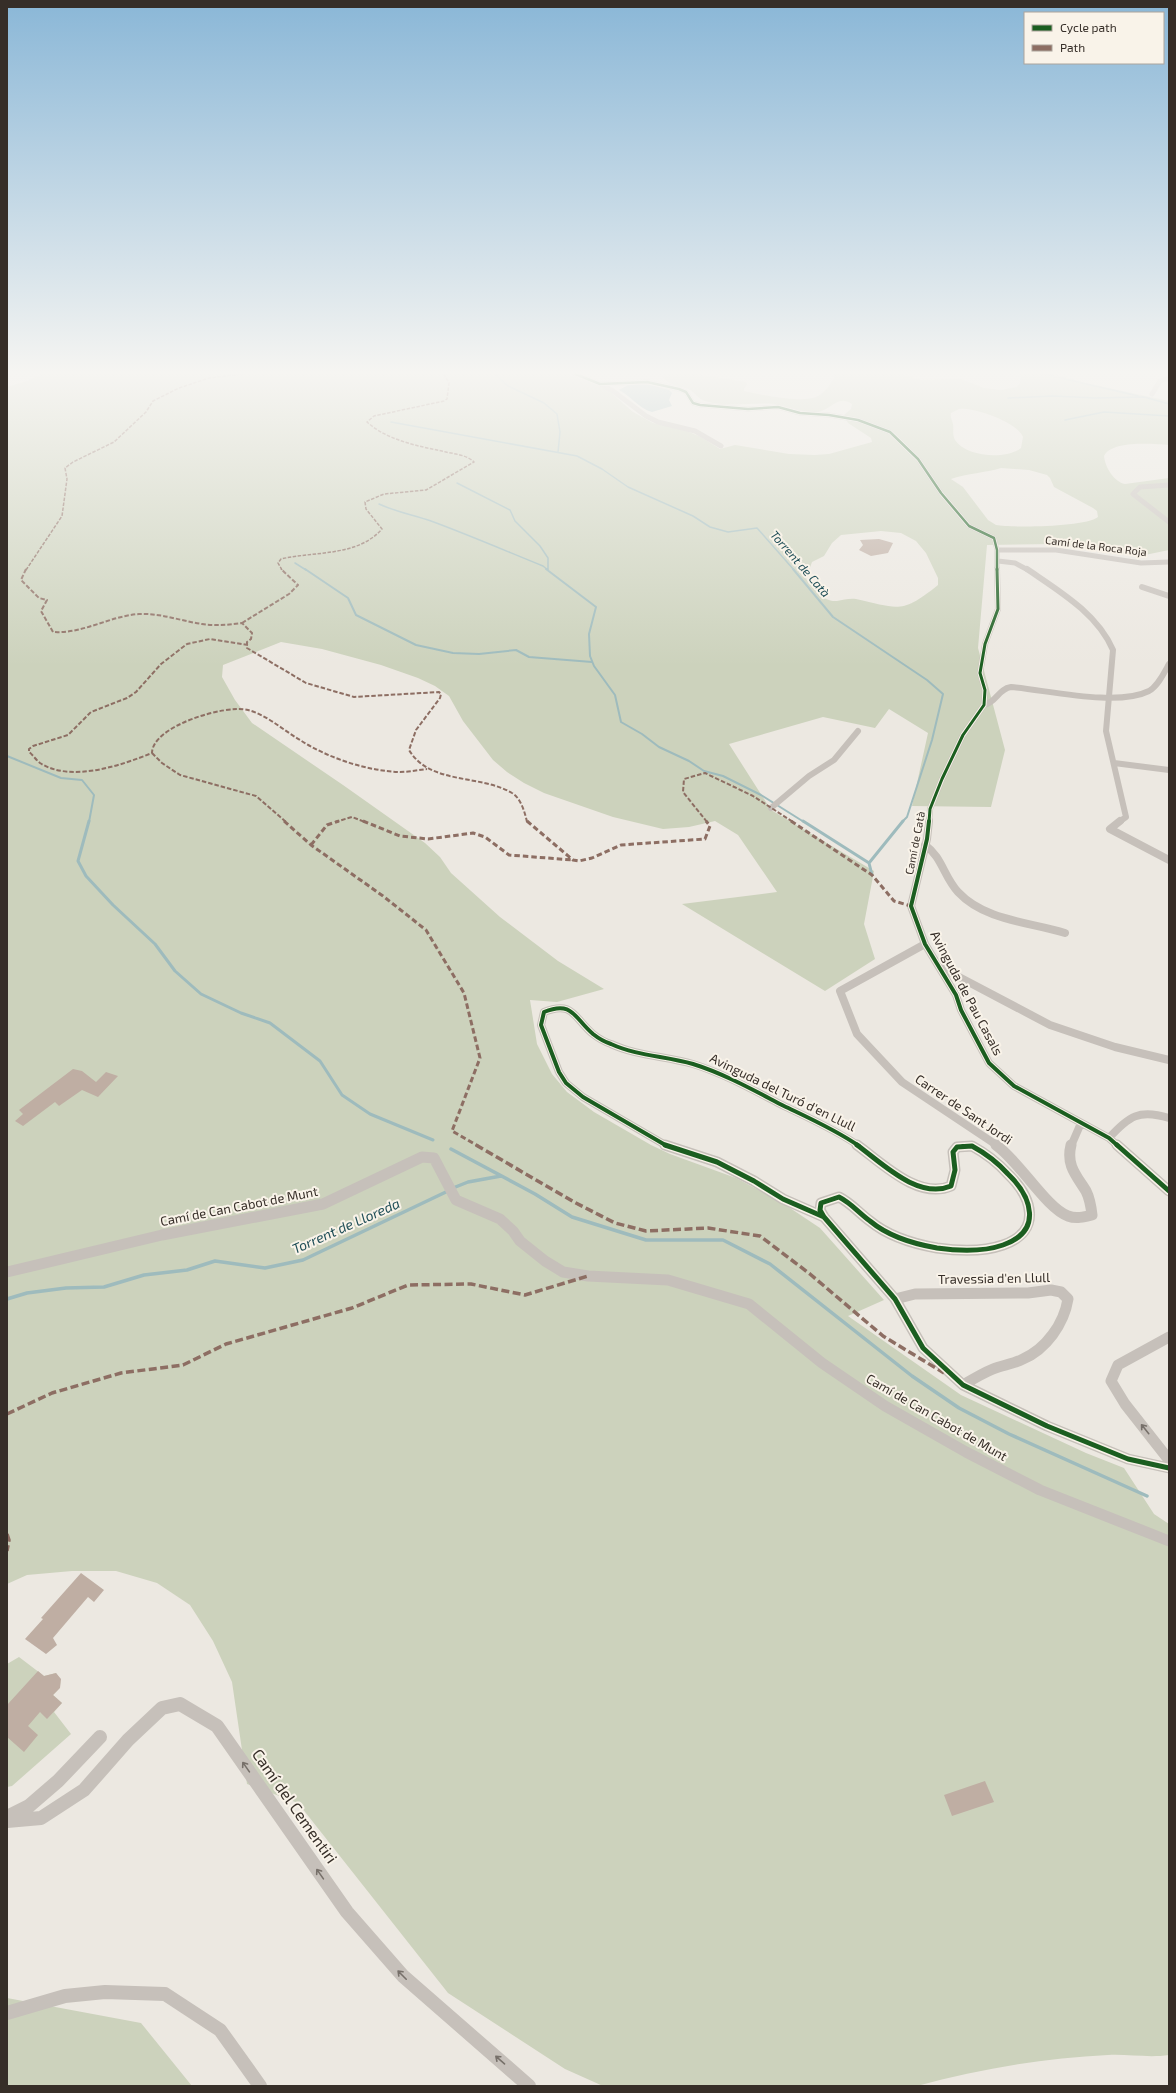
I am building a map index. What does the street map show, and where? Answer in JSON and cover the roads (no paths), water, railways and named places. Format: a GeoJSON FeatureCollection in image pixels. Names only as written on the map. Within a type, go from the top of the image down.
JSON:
{"type":"FeatureCollection","features":[{"type":"Feature","properties":{"kind":"street"},"geometry":{"type":"LineString","coordinates":[[926,471],[941,493],[969,526],[994,538],[998,550],[998,609],[985,644],[980,673],[985,690],[984,704],[991,704],[996,700],[1003,687],[1108,698],[1135,696],[1150,691],[1169,664]]}},
{"type":"Feature","properties":{"kind":"street"},"geometry":{"type":"LineString","coordinates":[[1169,485],[1140,487],[1133,494],[1169,522]]}},
{"type":"Feature","properties":{"kind":"street","name":"Camí de la Roca Roja"},"geometry":{"type":"LineString","coordinates":[[998,550],[1056,550],[1141,563],[1169,562]]}},
{"type":"Feature","properties":{"kind":"street"},"geometry":{"type":"LineString","coordinates":[[998,561],[1015,563],[1027,569],[1094,620],[1111,643],[1112,650],[1106,731],[1126,817],[1110,829],[1169,860]]}},
{"type":"Feature","properties":{"kind":"street"},"geometry":{"type":"LineString","coordinates":[[1142,587],[1169,596]]}},
{"type":"Feature","properties":{"kind":"street","name":"Camí de Catà"},"geometry":{"type":"LineString","coordinates":[[911,906],[925,845],[930,809],[942,779],[963,735],[984,704]]}},
{"type":"Feature","properties":{"kind":"street"},"geometry":{"type":"LineString","coordinates":[[771,808],[809,776],[834,760],[858,731]]}},
{"type":"Feature","properties":{"kind":"street"},"geometry":{"type":"LineString","coordinates":[[1114,763],[1169,770]]}},
{"type":"Feature","properties":{"kind":"street"},"geometry":{"type":"LineString","coordinates":[[925,845],[934,850],[958,892],[984,911],[1016,922],[1046,926],[1065,933]]}},
{"type":"Feature","properties":{"kind":"street","name":"Avinguda de Pau Casals"},"geometry":{"type":"LineString","coordinates":[[911,906],[925,944],[956,995],[961,1010],[988,1063],[1014,1086],[1109,1138],[1169,1191]]}},
{"type":"Feature","properties":{"kind":"street","name":"Carrer de Sant Jordi"},"geometry":{"type":"LineString","coordinates":[[925,944],[840,991],[857,1034],[902,1082],[1008,1153],[1051,1203],[1067,1216],[1079,1218],[1092,1215],[1092,1204],[1069,1165],[1069,1151],[1071,1142],[1081,1123]]}},
{"type":"Feature","properties":{"kind":"street"},"geometry":{"type":"LineString","coordinates":[[939,967],[1050,1025],[1115,1047],[1169,1060]]}},
{"type":"Feature","properties":{"kind":"street","name":"Avinguda del Turó d'en Llull"},"geometry":{"type":"LineString","coordinates":[[824,1217],[783,1199],[754,1181],[717,1162],[671,1148],[651,1138],[579,1094],[566,1083],[559,1072],[541,1025],[544,1012],[551,1008],[570,1010],[577,1014],[585,1025],[598,1038],[614,1046],[695,1065],[744,1086],[849,1138],[907,1180],[935,1190],[951,1186],[955,1170],[953,1152],[957,1147],[972,1146],[996,1162],[1007,1172],[1026,1195],[1030,1207],[1030,1219],[1025,1230],[1015,1239],[1002,1246],[969,1251],[953,1250],[911,1241],[890,1233],[873,1224],[850,1202],[839,1197],[827,1199],[821,1203],[820,1210],[824,1217],[895,1298],[923,1348],[963,1385],[1047,1426],[1128,1459],[1169,1468]]}},
{"type":"Feature","properties":{"kind":"street"},"geometry":{"type":"LineString","coordinates":[[1109,1138],[1125,1120],[1135,1115],[1154,1112],[1169,1118]]}},
{"type":"Feature","properties":{"kind":"street","name":"Camí de Can Cabot de Munt"},"geometry":{"type":"LineString","coordinates":[[7,1272],[162,1235],[323,1204],[422,1157],[434,1158],[456,1200],[500,1219],[513,1231],[520,1241],[545,1261],[563,1272],[588,1276],[668,1280],[749,1304],[822,1363],[885,1406],[966,1452],[1040,1490],[1169,1542]]}},
{"type":"Feature","properties":{"kind":"street","name":"Travessia d'en Llull"},"geometry":{"type":"LineString","coordinates":[[895,1298],[915,1294],[1028,1293],[1051,1290],[1061,1292],[1068,1299],[1068,1307],[1063,1318],[1045,1342],[1026,1358],[995,1368],[963,1385]]}},
{"type":"Feature","properties":{"kind":"street"},"geometry":{"type":"LineString","coordinates":[[1169,1337],[1118,1365],[1111,1381],[1126,1404],[1169,1460]]}},
{"type":"Feature","properties":{"kind":"street","name":"Camí del Cementiri"},"geometry":{"type":"LineString","coordinates":[[7,1821],[41,1818],[84,1790],[128,1740],[162,1708],[180,1704],[217,1726],[347,1912],[403,1976],[529,2086]]}},
{"type":"Feature","properties":{"kind":"street"},"geometry":{"type":"LineString","coordinates":[[7,1817],[29,1806],[58,1781],[100,1737]]}},
{"type":"Feature","properties":{"kind":"street"},"geometry":{"type":"LineString","coordinates":[[7,2013],[65,1996],[105,1992],[165,1994],[220,2030],[260,2086]]}},
{"type":"Feature","properties":{"kind":"waterway","name":"Torrent de Catà"},"geometry":{"type":"LineString","coordinates":[[604,471],[628,487],[693,516],[710,527],[728,532],[757,528],[794,570]]}},
{"type":"Feature","properties":{"kind":"waterway"},"geometry":{"type":"LineString","coordinates":[[379,504],[431,521],[543,566],[548,570],[548,558],[540,546],[515,521],[510,510],[457,483]]}},
{"type":"Feature","properties":{"kind":"waterway"},"geometry":{"type":"LineString","coordinates":[[295,563],[306,570]]}},
{"type":"Feature","properties":{"kind":"waterway"},"geometry":{"type":"LineString","coordinates":[[305,569],[348,598],[356,615],[416,645],[453,653],[479,654],[516,650],[529,657],[592,662]]}},
{"type":"Feature","properties":{"kind":"waterway"},"geometry":{"type":"LineString","coordinates":[[546,569],[596,607],[589,634],[590,656],[594,666],[615,695],[621,722],[642,734],[659,747],[689,761],[704,771],[723,776],[761,795],[804,822]]}},
{"type":"Feature","properties":{"kind":"waterway","name":"Torrent de Catà"},"geometry":{"type":"LineString","coordinates":[[793,569],[833,617],[927,680],[943,694],[932,740],[907,817],[903,821]]}},
{"type":"Feature","properties":{"kind":"waterway"},"geometry":{"type":"LineString","coordinates":[[7,756],[61,778],[82,780],[94,795],[89,822]]}},
{"type":"Feature","properties":{"kind":"waterway"},"geometry":{"type":"LineString","coordinates":[[89,821],[78,861],[86,876],[113,905],[155,944],[175,971],[201,994],[241,1013],[270,1023],[320,1061],[342,1095],[370,1114],[433,1140]]}},
{"type":"Feature","properties":{"kind":"waterway"},"geometry":{"type":"LineString","coordinates":[[803,821],[869,863]]}},
{"type":"Feature","properties":{"kind":"waterway","name":"Torrent de Catà"},"geometry":{"type":"LineString","coordinates":[[869,863],[903,821]]}},
{"type":"Feature","properties":{"kind":"waterway","name":"Torrent de Catà"},"geometry":{"type":"LineString","coordinates":[[869,863],[872,875]]}},
{"type":"Feature","properties":{"kind":"waterway"},"geometry":{"type":"LineString","coordinates":[[451,1149],[535,1194],[572,1217],[646,1240],[723,1240],[770,1264],[912,1376],[959,1408],[1009,1434],[1147,1496]]}},
{"type":"Feature","properties":{"kind":"waterway","name":"Torrent de Lloreda"},"geometry":{"type":"LineString","coordinates":[[453,1188],[468,1182],[501,1176]]}},
{"type":"Feature","properties":{"kind":"waterway","name":"Torrent de Lloreda"},"geometry":{"type":"LineString","coordinates":[[7,1299],[27,1293],[66,1288],[104,1287],[144,1275],[187,1270],[215,1261],[265,1268],[303,1260],[448,1191]]}}]}
